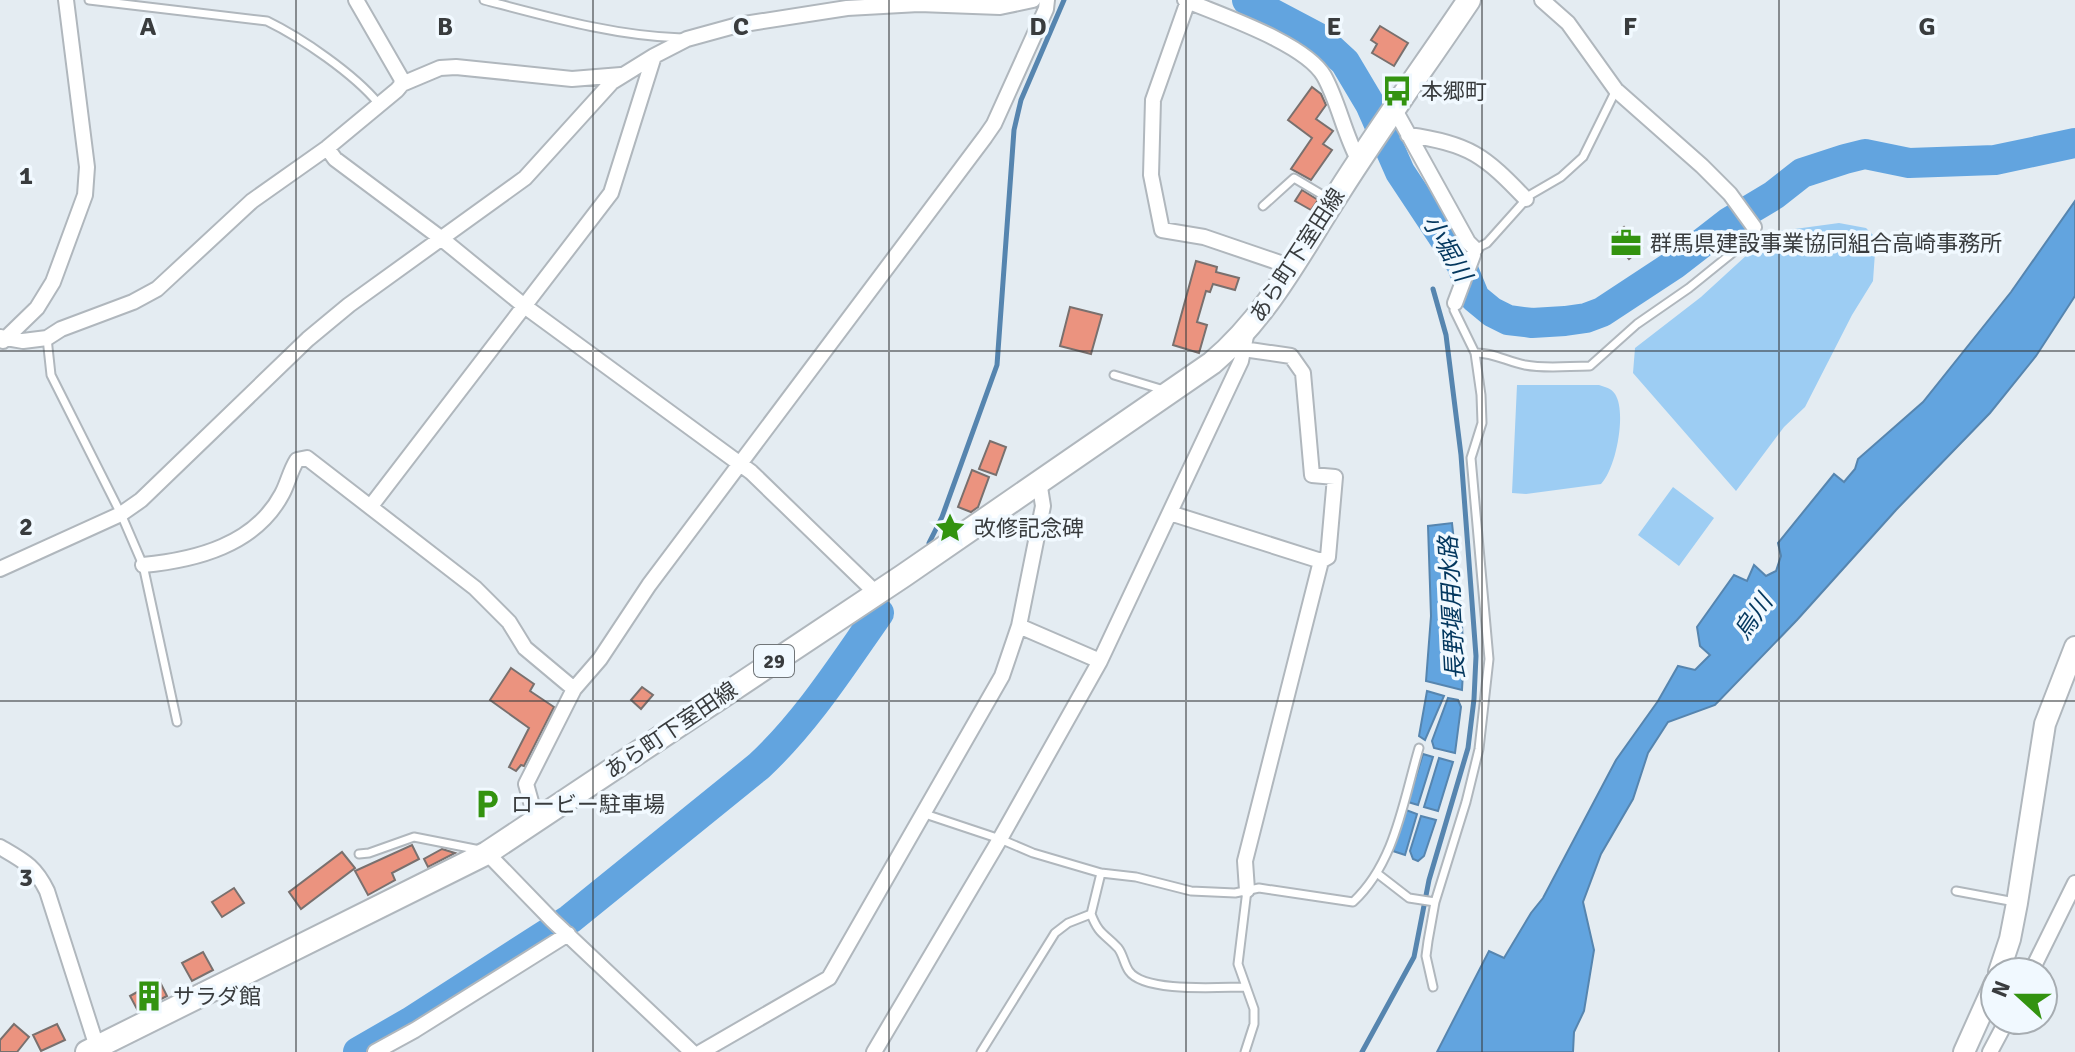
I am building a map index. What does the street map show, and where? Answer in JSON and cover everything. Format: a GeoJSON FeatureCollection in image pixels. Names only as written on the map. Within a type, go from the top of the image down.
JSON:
{"type":"FeatureCollection","features":[{"type":"Feature","properties":{"kind":"main road","name":"あら町下室田線"},"geometry":{"type":"LineString","coordinates":[[92,1050],[487,853],[876,593],[1245,340],[1362,157],[1469,0]]}},
{"type":"Feature","properties":{"kind":"street"},"geometry":{"type":"LineString","coordinates":[[2,340],[37,308],[53,282],[85,195],[87,167],[66,0]]}},
{"type":"Feature","properties":{"kind":"street"},"geometry":{"type":"LineString","coordinates":[[356,0],[392,59],[402,84]]}},
{"type":"Feature","properties":{"kind":"street"},"geometry":{"type":"LineString","coordinates":[[0,569],[121,514],[141,500],[308,339],[349,305],[525,178],[612,82],[654,56],[687,39],[738,25],[865,6],[1000,7],[1033,0]]}},
{"type":"Feature","properties":{"kind":"street"},"geometry":{"type":"LineString","coordinates":[[541,817],[533,809],[526,784],[574,689],[600,659],[622,623],[739,463],[994,124],[1046,9],[1047,0]]}},
{"type":"Feature","properties":{"kind":"street"},"geometry":{"type":"LineString","coordinates":[[1542,0],[1568,23],[1616,90],[1702,166],[1730,194],[1754,227]]}},
{"type":"Feature","properties":{"kind":"street"},"geometry":{"type":"LineString","coordinates":[[1292,267],[1204,237],[1162,230],[1151,175],[1153,100],[1187,1],[1284,43],[1312,62],[1329,86],[1348,141],[1362,157]]}},
{"type":"Feature","properties":{"kind":"street"},"geometry":{"type":"LineString","coordinates":[[371,506],[611,193],[654,56]]}},
{"type":"Feature","properties":{"kind":"street"},"geometry":{"type":"LineString","coordinates":[[2,340],[47,338],[61,329],[133,302],[157,289],[252,201],[327,148],[402,84],[440,68],[456,67],[572,79],[623,75]]}},
{"type":"Feature","properties":{"kind":"street"},"geometry":{"type":"LineString","coordinates":[[1392,114],[1408,135],[1474,252],[1455,303]]}},
{"type":"Feature","properties":{"kind":"street"},"geometry":{"type":"LineString","coordinates":[[1408,135],[1454,143],[1475,152],[1497,168],[1526,199]]}},
{"type":"Feature","properties":{"kind":"street"},"geometry":{"type":"LineString","coordinates":[[327,148],[335,159],[442,239],[523,305],[739,463],[811,528],[876,593]]}},
{"type":"Feature","properties":{"kind":"street"},"geometry":{"type":"LineString","coordinates":[[874,1052],[1000,839],[1100,661],[1241,361],[1245,340],[1291,356],[1303,373],[1312,475],[1335,477],[1328,557],[1321,561],[1245,861],[1247,890]]}},
{"type":"Feature","properties":{"kind":"street"},"geometry":{"type":"LineString","coordinates":[[143,565],[188,558],[247,535],[281,496],[297,460],[307,458],[475,588],[509,622],[525,648],[574,689]]}},
{"type":"Feature","properties":{"kind":"street"},"geometry":{"type":"LineString","coordinates":[[701,1052],[829,978],[1002,676],[1019,626],[1043,506],[1039,481]]}},
{"type":"Feature","properties":{"kind":"street"},"geometry":{"type":"LineString","coordinates":[[1170,513],[1321,561]]}},
{"type":"Feature","properties":{"kind":"street"},"geometry":{"type":"LineString","coordinates":[[1019,626],[1100,661]]}},
{"type":"Feature","properties":{"kind":"street"},"geometry":{"type":"LineString","coordinates":[[2004,956],[2017,903],[2045,724],[2074,651]]}},
{"type":"Feature","properties":{"kind":"street"},"geometry":{"type":"LineString","coordinates":[[0,847],[28,863],[38,873],[47,891],[92,1050]]}},
{"type":"Feature","properties":{"kind":"street"},"geometry":{"type":"LineString","coordinates":[[487,853],[692,1052]]}},
{"type":"Feature","properties":{"kind":"street"},"geometry":{"type":"LineString","coordinates":[[2039,956],[2075,883]]}},
{"type":"Feature","properties":{"kind":"street"},"geometry":{"type":"LineString","coordinates":[[375,1052],[415,1030],[561,928]]}},
{"type":"Feature","properties":{"kind":"street"},"geometry":{"type":"LineString","coordinates":[[1964,1052],[1979,1019]]}},
{"type":"Feature","properties":{"kind":"lane"},"geometry":{"type":"LineString","coordinates":[[89,0],[267,21],[325,57],[378,103]]}},
{"type":"Feature","properties":{"kind":"lane"},"geometry":{"type":"LineString","coordinates":[[484,0],[592,27],[687,39]]}},
{"type":"Feature","properties":{"kind":"lane"},"geometry":{"type":"LineString","coordinates":[[1474,252],[1487,243],[1526,199],[1561,177],[1583,157],[1616,90]]}},
{"type":"Feature","properties":{"kind":"lane"},"geometry":{"type":"LineString","coordinates":[[1263,206],[1294,178],[1333,202]]}},
{"type":"Feature","properties":{"kind":"lane"},"geometry":{"type":"LineString","coordinates":[[1475,353],[1483,352],[1534,366],[1590,366],[1637,324],[1689,288],[1757,233],[1754,227]]}},
{"type":"Feature","properties":{"kind":"lane"},"geometry":{"type":"LineString","coordinates":[[1433,987],[1426,956],[1432,902],[1466,802],[1479,749],[1489,659],[1471,458],[1482,414],[1475,353],[1454,310],[1455,303]]}},
{"type":"Feature","properties":{"kind":"lane"},"geometry":{"type":"LineString","coordinates":[[47,338],[51,375],[121,514],[143,565],[177,722]]}},
{"type":"Feature","properties":{"kind":"lane"},"geometry":{"type":"LineString","coordinates":[[1114,375],[1170,392]]}},
{"type":"Feature","properties":{"kind":"lane"},"geometry":{"type":"LineString","coordinates":[[925,814],[1033,853],[1101,873],[1136,877],[1191,891],[1235,893],[1259,888],[1347,903],[1357,899],[1378,874],[1390,850],[1419,748]]}},
{"type":"Feature","properties":{"kind":"lane"},"geometry":{"type":"LineString","coordinates":[[359,854],[414,837],[487,853]]}},
{"type":"Feature","properties":{"kind":"lane"},"geometry":{"type":"LineString","coordinates":[[1101,873],[1091,914],[1098,931],[1120,950],[1129,973],[1182,989],[1245,987]]}},
{"type":"Feature","properties":{"kind":"lane"},"geometry":{"type":"LineString","coordinates":[[1378,874],[1409,898],[1432,902]]}},
{"type":"Feature","properties":{"kind":"lane"},"geometry":{"type":"LineString","coordinates":[[1245,1052],[1254,1024],[1254,1009],[1238,964],[1247,890]]}},
{"type":"Feature","properties":{"kind":"lane"},"geometry":{"type":"LineString","coordinates":[[1956,891],[2017,903]]}},
{"type":"Feature","properties":{"kind":"lane"},"geometry":{"type":"LineString","coordinates":[[981,1052],[1055,933],[1068,923],[1091,914]]}},
{"type":"Feature","properties":{"kind":"shaded area"},"geometry":{"type":"Polygon","coordinates":[[[1839,223],[1866,228],[1876,238],[1873,281],[1805,407],[1784,427],[1736,491],[1633,373],[1635,348],[1701,297],[1772,232],[1839,223]]]}},
{"type":"Feature","properties":{"kind":"shaded area"},"geometry":{"type":"Polygon","coordinates":[[[1517,385],[1599,385],[1613,392],[1618,402],[1620,426],[1615,454],[1601,484],[1526,494],[1512,493],[1517,385]]]}},
{"type":"Feature","properties":{"kind":"shaded area"},"geometry":{"type":"Polygon","coordinates":[[[1673,487],[1714,518],[1679,566],[1638,535],[1673,487]]]}},
{"type":"Feature","properties":{"kind":"water","name":"烏川"},"geometry":{"type":"Polygon","coordinates":[[[2075,201],[2075,296],[2036,356],[1990,413],[1715,705],[1668,722],[1648,753],[1633,799],[1601,854],[1583,902],[1594,950],[1584,1011],[1574,1032],[1573,1052],[1437,1052],[1489,951],[1504,958],[1543,898],[1616,760],[1658,701],[1678,666],[1695,670],[1710,655],[1700,646],[1697,627],[1734,575],[1747,581],[1754,565],[1766,576],[1776,571],[1781,556],[1778,543],[1834,474],[1844,482],[1855,469],[1858,459],[1923,402],[2011,292],[2075,201]]]}},
{"type":"Feature","properties":{"kind":"water"},"geometry":{"type":"Polygon","coordinates":[[[1452,523],[1462,627],[1462,690],[1426,681],[1431,616],[1428,526],[1452,523]]]}},
{"type":"Feature","properties":{"kind":"water"},"geometry":{"type":"Polygon","coordinates":[[[1427,691],[1444,696],[1425,740],[1419,736],[1427,691]]]}},
{"type":"Feature","properties":{"kind":"water"},"geometry":{"type":"Polygon","coordinates":[[[1448,698],[1458,700],[1461,707],[1455,753],[1434,748],[1432,741],[1448,698]]]}},
{"type":"Feature","properties":{"kind":"water"},"geometry":{"type":"Polygon","coordinates":[[[1423,754],[1433,757],[1418,805],[1408,802],[1423,754]]]}},
{"type":"Feature","properties":{"kind":"water"},"geometry":{"type":"Polygon","coordinates":[[[1439,758],[1453,762],[1438,811],[1424,807],[1439,758]]]}},
{"type":"Feature","properties":{"kind":"water"},"geometry":{"type":"Polygon","coordinates":[[[1406,810],[1417,814],[1405,855],[1393,851],[1406,810]]]}},
{"type":"Feature","properties":{"kind":"water"},"geometry":{"type":"Polygon","coordinates":[[[1421,816],[1436,820],[1424,856],[1418,861],[1413,859],[1410,851],[1421,816]]]}},
{"type":"Feature","properties":{"kind":"building"},"geometry":{"type":"Polygon","coordinates":[[[1380,26],[1408,43],[1394,66],[1372,53],[1377,44],[1371,40],[1380,26]]]}},
{"type":"Feature","properties":{"kind":"building"},"geometry":{"type":"Polygon","coordinates":[[[1312,87],[1321,94],[1326,105],[1316,119],[1333,131],[1323,144],[1332,150],[1311,180],[1291,169],[1312,138],[1288,120],[1312,87]]]}},
{"type":"Feature","properties":{"kind":"building"},"geometry":{"type":"Polygon","coordinates":[[[1302,190],[1318,200],[1311,210],[1295,201],[1302,190]]]}},
{"type":"Feature","properties":{"kind":"building","name":"群馬県建設事業協同組合高崎事務所"},"geometry":{"type":"Polygon","coordinates":[[[1624,227],[1642,248],[1629,259],[1611,238],[1624,227]]]}},
{"type":"Feature","properties":{"kind":"building"},"geometry":{"type":"Polygon","coordinates":[[[1196,261],[1217,267],[1216,272],[1239,278],[1235,290],[1213,284],[1210,292],[1206,291],[1197,322],[1207,325],[1199,353],[1173,345],[1196,261]]]}},
{"type":"Feature","properties":{"kind":"building"},"geometry":{"type":"Polygon","coordinates":[[[1070,307],[1102,315],[1091,354],[1060,346],[1070,307]]]}},
{"type":"Feature","properties":{"kind":"building"},"geometry":{"type":"Polygon","coordinates":[[[990,441],[1006,447],[996,475],[979,469],[990,441]]]}},
{"type":"Feature","properties":{"kind":"building"},"geometry":{"type":"Polygon","coordinates":[[[972,470],[989,477],[978,507],[971,512],[958,507],[972,470]]]}},
{"type":"Feature","properties":{"kind":"building"},"geometry":{"type":"Polygon","coordinates":[[[511,668],[534,684],[530,691],[554,707],[524,766],[521,765],[516,771],[509,767],[529,728],[490,700],[511,668]]]}},
{"type":"Feature","properties":{"kind":"building"},"geometry":{"type":"Polygon","coordinates":[[[642,687],[653,695],[641,709],[631,700],[642,687]]]}},
{"type":"Feature","properties":{"kind":"building"},"geometry":{"type":"Polygon","coordinates":[[[412,845],[419,859],[392,873],[395,880],[368,895],[355,871],[412,845]]]}},
{"type":"Feature","properties":{"kind":"building"},"geometry":{"type":"Polygon","coordinates":[[[442,849],[455,853],[428,867],[424,859],[442,849]]]}},
{"type":"Feature","properties":{"kind":"building"},"geometry":{"type":"Polygon","coordinates":[[[342,852],[355,868],[301,909],[289,892],[342,852]]]}},
{"type":"Feature","properties":{"kind":"building"},"geometry":{"type":"Polygon","coordinates":[[[234,888],[244,903],[222,917],[212,902],[234,888]]]}},
{"type":"Feature","properties":{"kind":"building"},"geometry":{"type":"Polygon","coordinates":[[[203,952],[213,970],[192,981],[182,963],[203,952]]]}},
{"type":"Feature","properties":{"kind":"building","name":"サラダ館"},"geometry":{"type":"Polygon","coordinates":[[[159,980],[167,996],[138,1011],[130,996],[159,980]]]}},
{"type":"Feature","properties":{"kind":"building"},"geometry":{"type":"Polygon","coordinates":[[[14,1024],[29,1037],[17,1052],[0,1052],[0,1040],[14,1024]]]}},
{"type":"Feature","properties":{"kind":"building"},"geometry":{"type":"Polygon","coordinates":[[[57,1024],[65,1040],[41,1051],[33,1035],[57,1024]]]}},
{"type":"Feature","properties":{"kind":"waterway"},"geometry":{"type":"LineString","coordinates":[[929,543],[942,517],[997,365],[1014,130],[1021,100],[1064,0]]}},
{"type":"Feature","properties":{"kind":"waterway","name":"小堀川"},"geometry":{"type":"LineString","coordinates":[[1247,0],[1319,38],[1345,62],[1370,104],[1400,172],[1461,264],[1475,298],[1508,320],[1532,323],[1565,321],[1602,312],[1802,173],[1845,159],[1865,154],[1909,163],[1995,160],[2075,143]]}},
{"type":"Feature","properties":{"kind":"waterway","name":"長野堰用水路"},"geometry":{"type":"LineString","coordinates":[[1362,1052],[1414,957],[1429,880],[1468,748],[1474,699],[1476,656],[1461,455],[1446,335],[1433,289]]}},
{"type":"Feature","properties":{"kind":"waterway"},"geometry":{"type":"LineString","coordinates":[[358,1052],[570,919],[759,766],[808,712],[879,613]]}},
{"type":"Feature","properties":{"kind":"place","name":"本郷町"},"geometry":{"type":"Point","coordinates":[1397,91]}},
{"type":"Feature","properties":{"kind":"place","name":"群馬県建設事業協同組合高崎事務所"},"geometry":{"type":"Point","coordinates":[1626,243]}},
{"type":"Feature","properties":{"kind":"place","name":"改修記念碑"},"geometry":{"type":"Point","coordinates":[950,528]}},
{"type":"Feature","properties":{"kind":"place","name":"ロービー駐車場"},"geometry":{"type":"Point","coordinates":[487,804]}},
{"type":"Feature","properties":{"kind":"place","name":"サラダ館"},"geometry":{"type":"Point","coordinates":[149,996]}}]}
